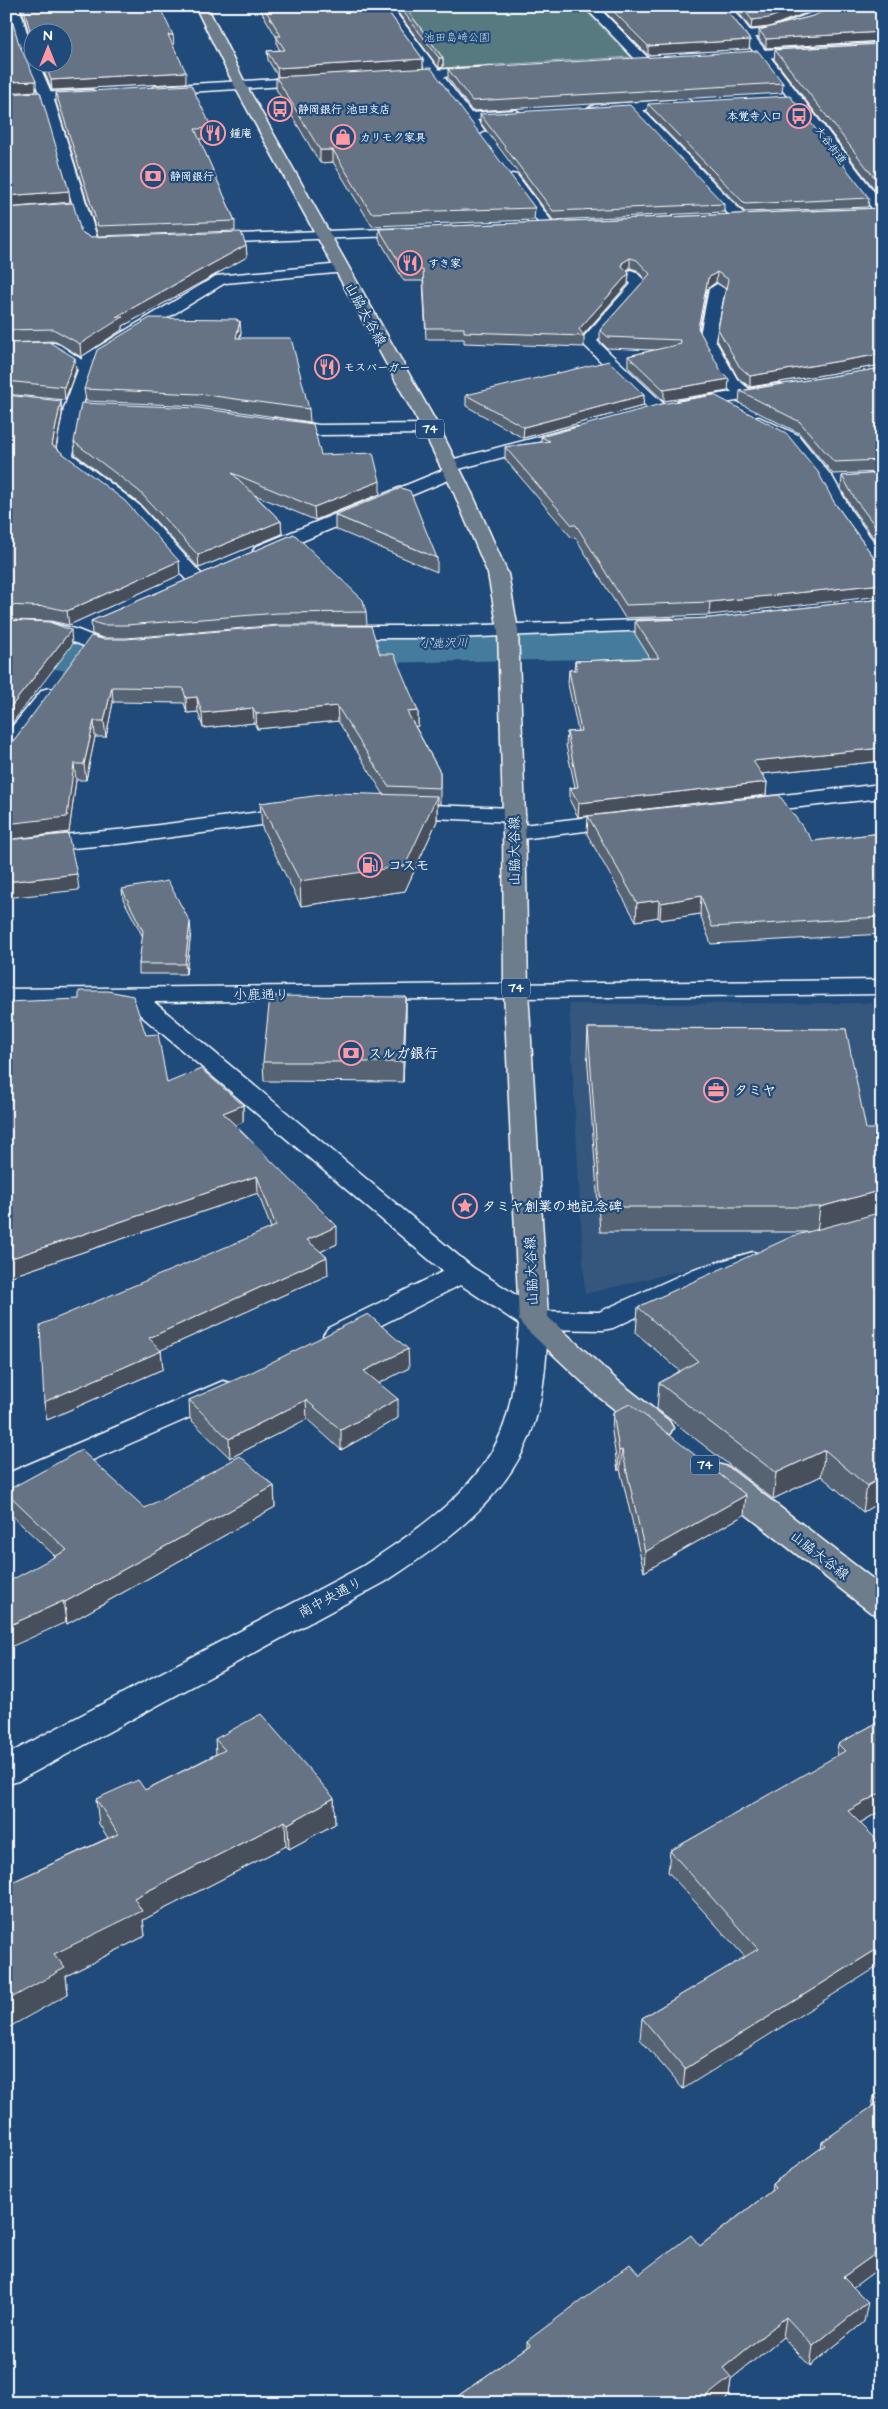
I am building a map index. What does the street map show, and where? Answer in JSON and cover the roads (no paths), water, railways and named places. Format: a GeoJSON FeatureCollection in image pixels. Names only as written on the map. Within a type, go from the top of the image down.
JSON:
{"type":"FeatureCollection","features":[{"type":"Feature","properties":{"kind":"main road","name":"山脇大谷線"},"geometry":{"type":"LineString","coordinates":[[201,6],[240,85],[430,429],[450,468],[498,574],[508,640],[514,824],[516,991],[534,1320],[606,1387],[882,1604]]}},
{"type":"Feature","properties":{"kind":"street"},"geometry":{"type":"LineString","coordinates":[[385,6],[484,140]]}},
{"type":"Feature","properties":{"kind":"street"},"geometry":{"type":"LineString","coordinates":[[590,6],[649,60],[624,62]]}},
{"type":"Feature","properties":{"kind":"street","name":"大谷街道"},"geometry":{"type":"LineString","coordinates":[[725,6],[882,212]]}},
{"type":"Feature","properties":{"kind":"street"},"geometry":{"type":"LineString","coordinates":[[810,6],[822,14]]}},
{"type":"Feature","properties":{"kind":"street"},"geometry":{"type":"LineString","coordinates":[[747,35],[771,32],[842,6]]}},
{"type":"Feature","properties":{"kind":"street"},"geometry":{"type":"LineString","coordinates":[[11,14],[22,40]]}},
{"type":"Feature","properties":{"kind":"street"},"geometry":{"type":"LineString","coordinates":[[742,55],[882,47]]}},
{"type":"Feature","properties":{"kind":"street"},"geometry":{"type":"LineString","coordinates":[[14,55],[22,54]]}},
{"type":"Feature","properties":{"kind":"street"},"geometry":{"type":"LineString","coordinates":[[386,77],[495,70]]}},
{"type":"Feature","properties":{"kind":"street"},"geometry":{"type":"LineString","coordinates":[[36,72],[46,97],[92,243],[139,242]]}},
{"type":"Feature","properties":{"kind":"street"},"geometry":{"type":"LineString","coordinates":[[143,91],[328,80]]}},
{"type":"Feature","properties":{"kind":"street"},"geometry":{"type":"LineString","coordinates":[[6,100],[104,94]]}},
{"type":"Feature","properties":{"kind":"street"},"geometry":{"type":"LineString","coordinates":[[775,98],[794,97]]}},
{"type":"Feature","properties":{"kind":"street"},"geometry":{"type":"LineString","coordinates":[[584,110],[700,103]]}},
{"type":"Feature","properties":{"kind":"street"},"geometry":{"type":"LineString","coordinates":[[633,107],[740,218]]}},
{"type":"Feature","properties":{"kind":"street"},"geometry":{"type":"LineString","coordinates":[[467,117],[526,113]]}},
{"type":"Feature","properties":{"kind":"street"},"geometry":{"type":"LineString","coordinates":[[502,164],[548,226]]}},
{"type":"Feature","properties":{"kind":"street"},"geometry":{"type":"LineString","coordinates":[[63,210],[82,208]]}},
{"type":"Feature","properties":{"kind":"street"},"geometry":{"type":"LineString","coordinates":[[863,213],[882,212]]}},
{"type":"Feature","properties":{"kind":"street"},"geometry":{"type":"LineString","coordinates":[[721,219],[759,217]]}},
{"type":"Feature","properties":{"kind":"street"},"geometry":{"type":"LineString","coordinates":[[529,227],[567,225]]}},
{"type":"Feature","properties":{"kind":"street"},"geometry":{"type":"LineString","coordinates":[[187,240],[431,232]]}},
{"type":"Feature","properties":{"kind":"street"},"geometry":{"type":"LineString","coordinates":[[195,578],[134,509],[64,457],[82,409],[86,368],[89,359],[221,279],[340,269]]}},
{"type":"Feature","properties":{"kind":"street"},"geometry":{"type":"LineString","coordinates":[[631,275],[640,284],[588,341],[659,410]]}},
{"type":"Feature","properties":{"kind":"street"},"geometry":{"type":"LineString","coordinates":[[717,289],[707,340],[730,382],[745,394]]}},
{"type":"Feature","properties":{"kind":"street"},"geometry":{"type":"LineString","coordinates":[[6,348],[54,348],[86,368]]}},
{"type":"Feature","properties":{"kind":"street"},"geometry":{"type":"LineString","coordinates":[[640,415],[794,386]]}},
{"type":"Feature","properties":{"kind":"street"},"geometry":{"type":"LineString","coordinates":[[715,400],[792,439],[827,482],[843,513],[882,566]]}},
{"type":"Feature","properties":{"kind":"street"},"geometry":{"type":"LineString","coordinates":[[54,406],[82,409]]}},
{"type":"Feature","properties":{"kind":"street"},"geometry":{"type":"LineString","coordinates":[[263,421],[319,430],[430,429]]}},
{"type":"Feature","properties":{"kind":"street"},"geometry":{"type":"LineString","coordinates":[[241,559],[450,468],[593,428]]}},
{"type":"Feature","properties":{"kind":"street"},"geometry":{"type":"LineString","coordinates":[[827,482],[845,481]]}},
{"type":"Feature","properties":{"kind":"street"},"geometry":{"type":"LineString","coordinates":[[177,586],[213,571]]}},
{"type":"Feature","properties":{"kind":"street"},"geometry":{"type":"LineString","coordinates":[[318,632],[508,640],[690,624]]}},
{"type":"Feature","properties":{"kind":"street"},"geometry":{"type":"LineString","coordinates":[[6,628],[51,629],[103,646],[147,645]]}},
{"type":"Feature","properties":{"kind":"street"},"geometry":{"type":"LineString","coordinates":[[6,749],[60,680]]}},
{"type":"Feature","properties":{"kind":"street"},"geometry":{"type":"LineString","coordinates":[[728,809],[882,791]]}},
{"type":"Feature","properties":{"kind":"street"},"geometry":{"type":"LineString","coordinates":[[376,810],[514,824],[640,819]]}},
{"type":"Feature","properties":{"kind":"street"},"geometry":{"type":"LineString","coordinates":[[6,847],[118,837],[317,811]]}},
{"type":"Feature","properties":{"kind":"street","name":"小鹿通り"},"geometry":{"type":"LineString","coordinates":[[6,996],[882,987]]}},
{"type":"Feature","properties":{"kind":"street"},"geometry":{"type":"LineString","coordinates":[[131,995],[462,1273],[534,1320],[603,1320],[704,1275],[779,1254]]}},
{"type":"Feature","properties":{"kind":"street"},"geometry":{"type":"LineString","coordinates":[[315,1346],[462,1273]]}},
{"type":"Feature","properties":{"kind":"street","name":"南中央通り"},"geometry":{"type":"LineString","coordinates":[[6,1771],[374,1574],[418,1545],[460,1511],[495,1473],[515,1435],[526,1390],[534,1320]]}},
{"type":"Feature","properties":{"kind":"street"},"geometry":{"type":"LineString","coordinates":[[6,1488],[246,1381]]}},
{"type":"Feature","properties":{"kind":"waterway","name":"小鹿沢川"},"geometry":{"type":"LineString","coordinates":[[6,645],[37,647],[101,658],[169,658],[318,645],[575,642],[700,638],[882,622]]}},
{"type":"Feature","properties":{"kind":"place","name":"静岡銀行 池田支店"},"geometry":{"type":"Point","coordinates":[280,109]}},
{"type":"Feature","properties":{"kind":"place","name":"本覚寺入口"},"geometry":{"type":"Point","coordinates":[799,116]}},
{"type":"Feature","properties":{"kind":"place","name":"鍾庵"},"geometry":{"type":"Point","coordinates":[213,133]}},
{"type":"Feature","properties":{"kind":"place","name":"カリモク家具"},"geometry":{"type":"Point","coordinates":[343,137]}},
{"type":"Feature","properties":{"kind":"place","name":"静岡銀行"},"geometry":{"type":"Point","coordinates":[153,176]}},
{"type":"Feature","properties":{"kind":"place","name":"すき家"},"geometry":{"type":"Point","coordinates":[410,263]}},
{"type":"Feature","properties":{"kind":"place","name":"モスバーガー"},"geometry":{"type":"Point","coordinates":[327,367]}},
{"type":"Feature","properties":{"kind":"place","name":"コスモ"},"geometry":{"type":"Point","coordinates":[370,865]}},
{"type":"Feature","properties":{"kind":"place","name":"スルガ銀行"},"geometry":{"type":"Point","coordinates":[351,1053]}},
{"type":"Feature","properties":{"kind":"place","name":"タミヤ"},"geometry":{"type":"Point","coordinates":[716,1090]}},
{"type":"Feature","properties":{"kind":"place","name":"タミヤ創業の地記念碑"},"geometry":{"type":"Point","coordinates":[465,1206]}},
{"type":"Feature","properties":{"kind":"park label","name":"池田島崎公園"},"geometry":{"type":"Point","coordinates":[457,37]}}]}
